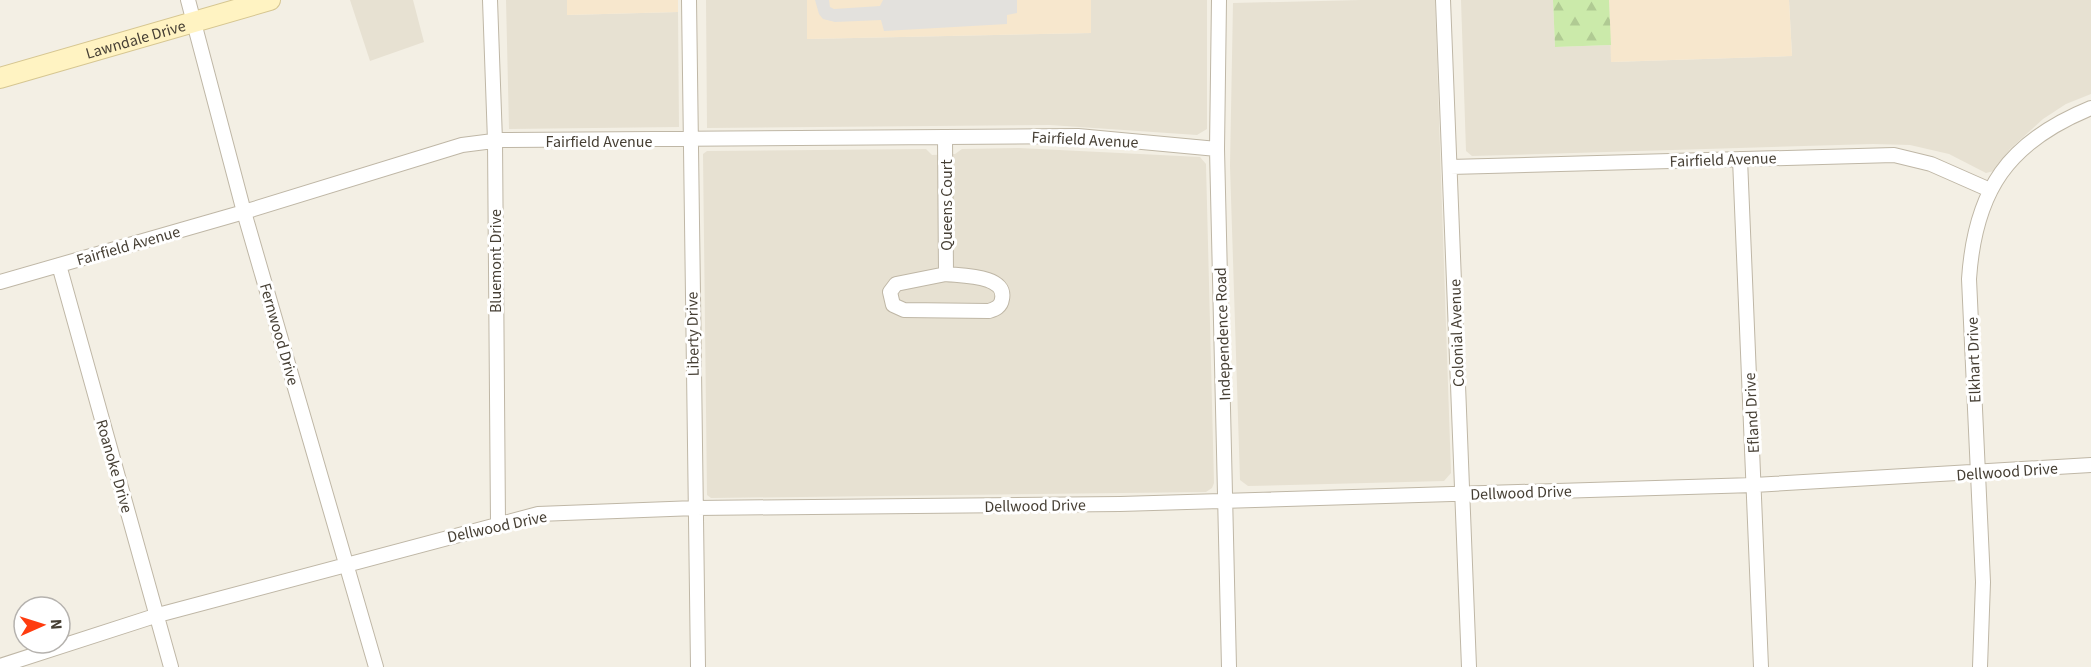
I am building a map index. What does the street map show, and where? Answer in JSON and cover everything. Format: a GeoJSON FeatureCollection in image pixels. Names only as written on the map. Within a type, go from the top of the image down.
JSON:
{"type":"FeatureCollection","features":[{"type":"Feature","properties":{"kind":"main road","name":"Lawndale Drive"},"geometry":{"type":"LineString","coordinates":[[0,78],[270,0]]}},
{"type":"Feature","properties":{"kind":"street","name":"Fernwood Drive"},"geometry":{"type":"LineString","coordinates":[[188,0],[244,212],[376,667]]}},
{"type":"Feature","properties":{"kind":"street","name":"Bluemont Drive"},"geometry":{"type":"LineString","coordinates":[[490,0],[495,141],[498,522]]}},
{"type":"Feature","properties":{"kind":"street","name":"Liberty Drive"},"geometry":{"type":"LineString","coordinates":[[689,0],[698,667]]}},
{"type":"Feature","properties":{"kind":"street","name":"Independence Road"},"geometry":{"type":"LineString","coordinates":[[1219,0],[1217,149],[1227,500],[1229,667]]}},
{"type":"Feature","properties":{"kind":"street","name":"Colonial Avenue"},"geometry":{"type":"LineString","coordinates":[[1443,0],[1469,667]]}},
{"type":"Feature","properties":{"kind":"street","name":"Elkhart Drive"},"geometry":{"type":"LineString","coordinates":[[1980,667],[1983,582],[1970,279],[1971,246],[1977,220],[1990,190],[2006,166],[2031,139],[2059,121],[2091,108]]}},
{"type":"Feature","properties":{"kind":"street","name":"Fairfield Avenue"},"geometry":{"type":"LineString","coordinates":[[0,282],[244,212],[462,145],[495,141],[1078,136],[1217,149]]}},
{"type":"Feature","properties":{"kind":"street","name":"Queens Court"},"geometry":{"type":"LineString","coordinates":[[945,137],[946,273]]}},
{"type":"Feature","properties":{"kind":"street","name":"Fairfield Avenue"},"geometry":{"type":"LineString","coordinates":[[1450,167],[1894,155],[1930,164],[1990,190]]}},
{"type":"Feature","properties":{"kind":"street","name":"Efland Drive"},"geometry":{"type":"LineString","coordinates":[[1740,159],[1761,667]]}},
{"type":"Feature","properties":{"kind":"street","name":"Roanoke Drive"},"geometry":{"type":"LineString","coordinates":[[59,265],[171,667]]}},
{"type":"Feature","properties":{"kind":"street","name":"Queens Court"},"geometry":{"type":"LineString","coordinates":[[946,273],[992,281],[999,285],[1002,290],[1000,304],[997,308],[988,311],[904,310],[893,305],[890,292],[896,284],[946,273]]}},
{"type":"Feature","properties":{"kind":"street","name":"Dellwood Drive"},"geometry":{"type":"LineString","coordinates":[[0,666],[158,615],[538,513],[696,508],[1085,505],[1754,485],[2091,465]]}},
{"type":"Feature","properties":{"kind":"shaded area"},"geometry":{"type":"Polygon","coordinates":[[[350,0],[413,0],[424,42],[370,61],[350,0]]]}},
{"type":"Feature","properties":{"kind":"shaded area"},"geometry":{"type":"Polygon","coordinates":[[[506,0],[567,0],[568,15],[678,12],[679,127],[509,129],[506,0]]]}},
{"type":"Feature","properties":{"kind":"shaded area"},"geometry":{"type":"Polygon","coordinates":[[[567,0],[678,0],[678,12],[567,15],[567,0]]]}},
{"type":"Feature","properties":{"kind":"shaded area"},"geometry":{"type":"Polygon","coordinates":[[[706,0],[807,0],[808,39],[1091,33],[1091,0],[1207,0],[1207,129],[1197,135],[1050,125],[707,128],[706,0]]]}},
{"type":"Feature","properties":{"kind":"shaded area"},"geometry":{"type":"Polygon","coordinates":[[[807,0],[1091,0],[1091,33],[807,39],[807,0]]]}},
{"type":"Feature","properties":{"kind":"shaded area"},"geometry":{"type":"Polygon","coordinates":[[[815,0],[829,0],[830,7],[834,9],[880,6],[883,0],[1017,0],[1017,13],[1007,15],[1007,24],[884,31],[881,20],[835,22],[823,19],[815,0]]]}},
{"type":"Feature","properties":{"kind":"shaded area"},"geometry":{"type":"Polygon","coordinates":[[[1435,0],[1451,473],[1444,481],[1248,486],[1240,480],[1230,166],[1233,3],[1435,0]]]}},
{"type":"Feature","properties":{"kind":"shaded area"},"geometry":{"type":"Polygon","coordinates":[[[1461,0],[1553,0],[1555,47],[1611,45],[1612,62],[1792,56],[1789,0],[2091,0],[2091,94],[2066,104],[2043,119],[2010,149],[1994,171],[1986,173],[1949,154],[1910,145],[1873,144],[1472,156],[1466,151],[1461,0]]]}},
{"type":"Feature","properties":{"kind":"shaded area"},"geometry":{"type":"Polygon","coordinates":[[[1609,0],[1789,0],[1792,56],[1611,62],[1609,0]]]}},
{"type":"Feature","properties":{"kind":"shaded area"},"geometry":{"type":"Polygon","coordinates":[[[1019,148],[1200,157],[1206,164],[1214,483],[1212,488],[1206,492],[711,498],[707,495],[703,154],[707,151],[926,149],[932,155],[955,154],[962,149],[1019,148]]]}},
{"type":"Feature","properties":{"kind":"green space"},"geometry":{"type":"Polygon","coordinates":[[[1553,0],[1609,0],[1611,45],[1555,47],[1553,0]]]}}]}
